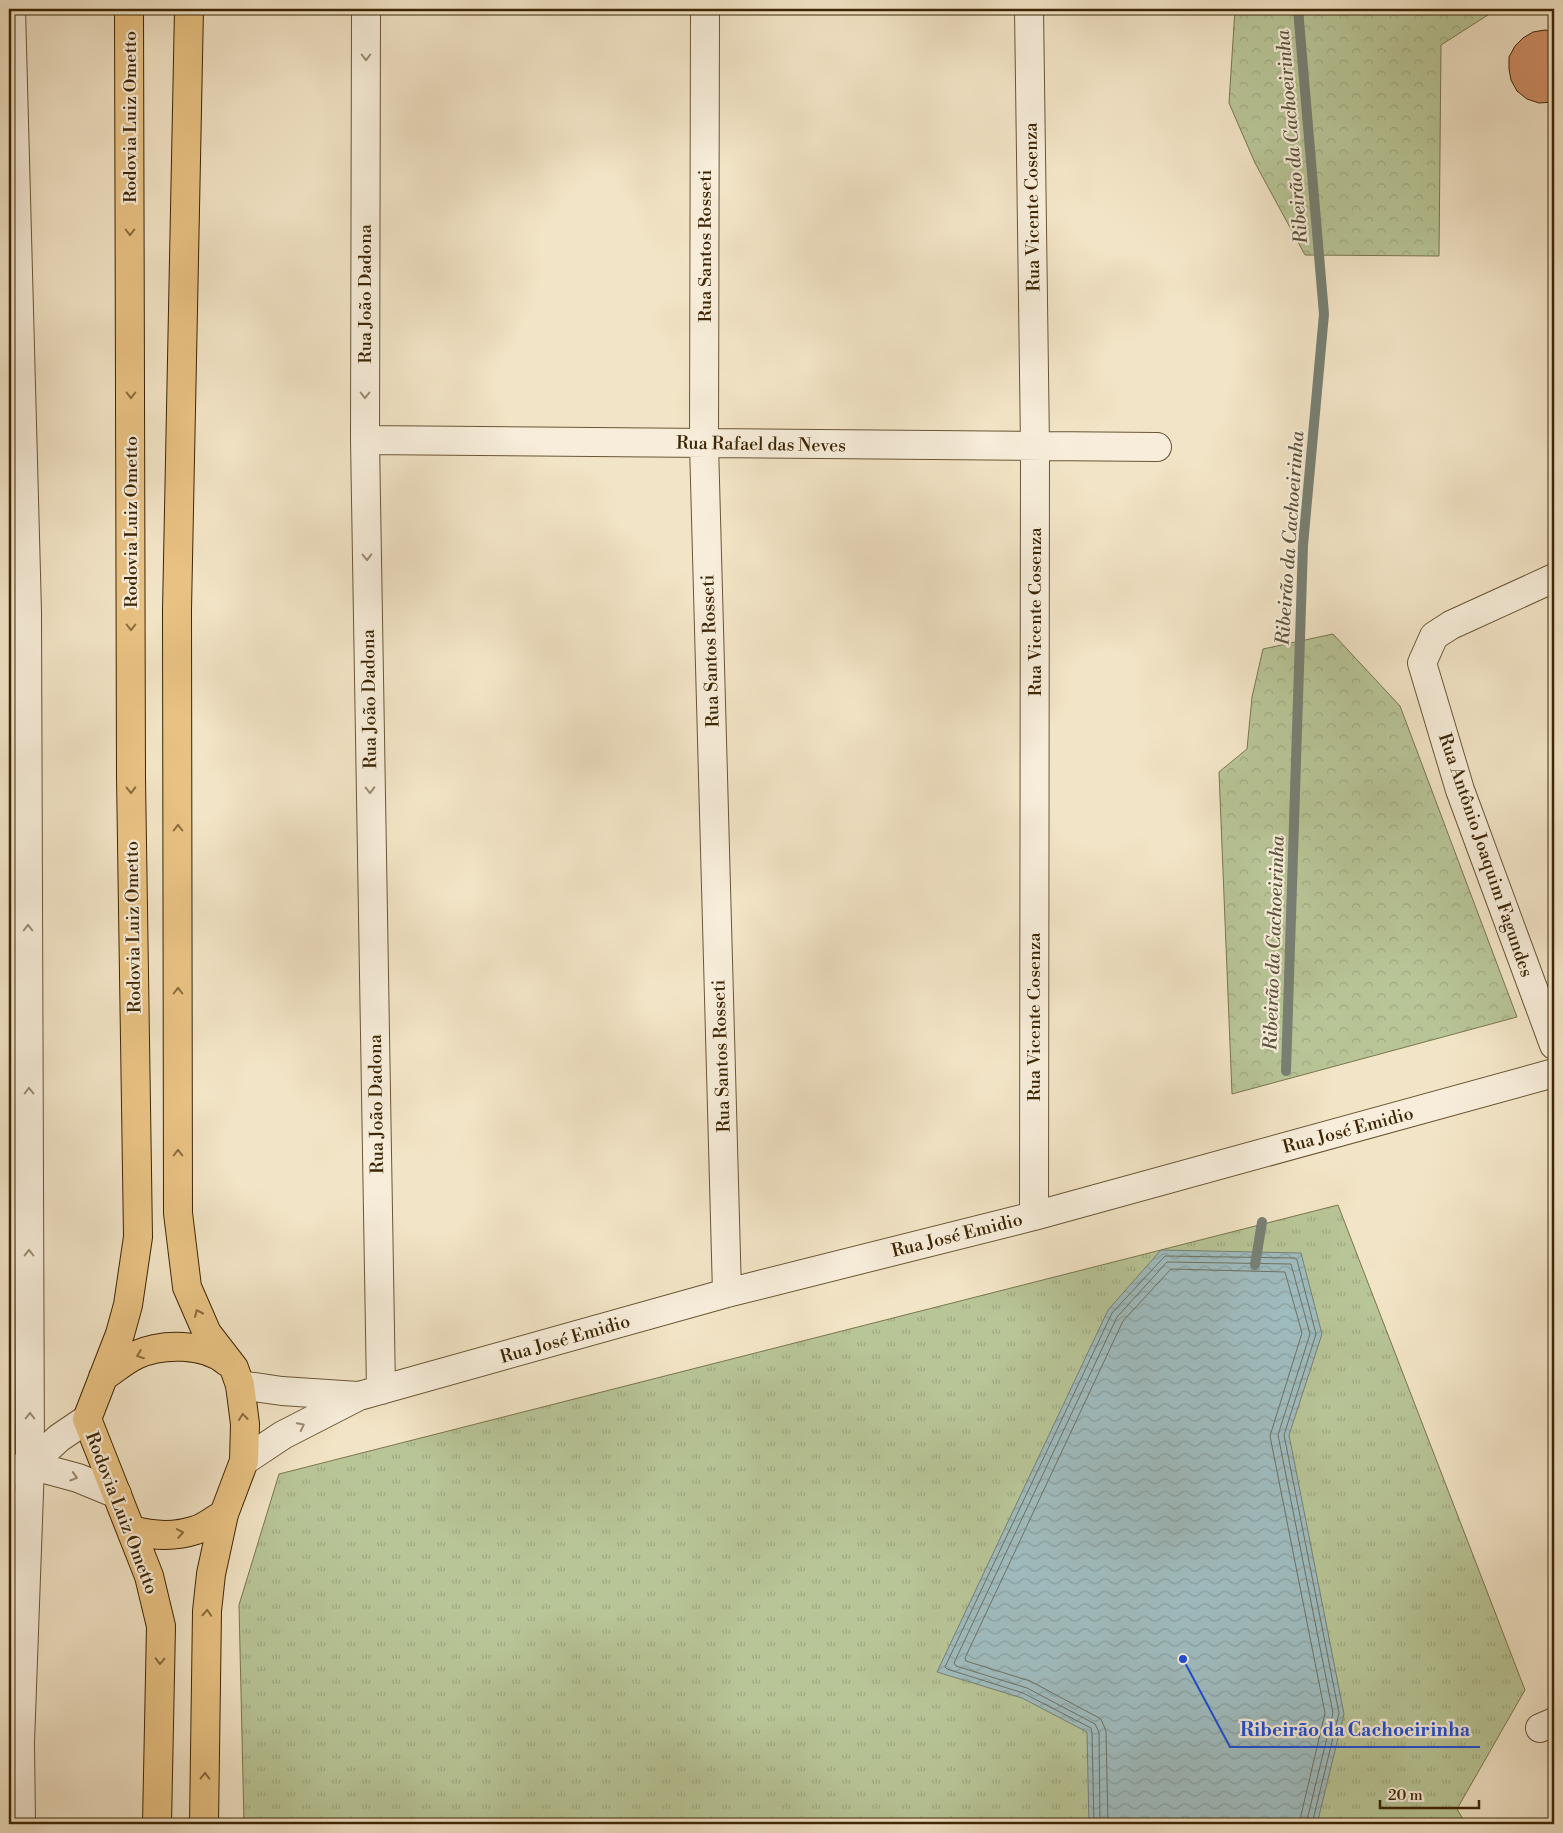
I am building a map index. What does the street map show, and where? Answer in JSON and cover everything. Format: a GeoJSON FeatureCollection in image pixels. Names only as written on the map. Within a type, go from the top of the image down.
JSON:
{"type":"FeatureCollection","features":[{"type":"Feature","properties":{"kind":"main road","name":"Rodovia Luiz Ometto"},"geometry":{"type":"LineString","coordinates":[[129,9],[131,777],[138,1236],[128,1305],[120,1334],[87,1419],[149,1576],[161,1626],[157,1824]]}},
{"type":"Feature","properties":{"kind":"main road"},"geometry":{"type":"LineString","coordinates":[[189,9],[177,610],[178,1213],[187,1287],[207,1333],[236,1377]]}},
{"type":"Feature","properties":{"kind":"main road"},"geometry":{"type":"LineString","coordinates":[[103,1377],[137,1355],[176,1346],[196,1348],[214,1354],[225,1360],[236,1377],[245,1424],[244,1461],[224,1514],[211,1574],[207,1611],[204,1824]]}},
{"type":"Feature","properties":{"kind":"main road"},"geometry":{"type":"LineString","coordinates":[[132,1530],[148,1534],[173,1534],[198,1530],[224,1514]]}},
{"type":"Feature","properties":{"kind":"street"},"geometry":{"type":"LineString","coordinates":[[12,9],[18,612],[21,1824]]}},
{"type":"Feature","properties":{"kind":"street","name":"Rua João Dadona"},"geometry":{"type":"LineString","coordinates":[[366,9],[365,440],[370,1393]]}},
{"type":"Feature","properties":{"kind":"street","name":"Rua Santos Rosseti"},"geometry":{"type":"LineString","coordinates":[[706,9],[704,444],[727,1293]]}},
{"type":"Feature","properties":{"kind":"street","name":"Rua Vicente Cosenza"},"geometry":{"type":"LineString","coordinates":[[1029,9],[1035,446],[1034,1216]]}},
{"type":"Feature","properties":{"kind":"street","name":"Rua Rafael das Neves"},"geometry":{"type":"LineString","coordinates":[[365,440],[1157,447]]}},
{"type":"Feature","properties":{"kind":"street","name":"Rua Antônio Joaquim Fagundes"},"geometry":{"type":"LineString","coordinates":[[1554,578],[1451,625],[1434,636],[1422,663],[1460,790],[1554,1045]]}},
{"type":"Feature","properties":{"kind":"street","name":"Rua José Emidio"},"geometry":{"type":"LineString","coordinates":[[244,1461],[283,1435],[370,1393],[727,1293],[1034,1216],[1554,1073]]}},
{"type":"Feature","properties":{"kind":"street","name":"Rua José Emidio"},"geometry":{"type":"LineString","coordinates":[[236,1377],[282,1391],[370,1393]]}},
{"type":"Feature","properties":{"kind":"street"},"geometry":{"type":"LineString","coordinates":[[19,1468],[87,1419]]}},
{"type":"Feature","properties":{"kind":"street"},"geometry":{"type":"LineString","coordinates":[[19,1468],[78,1478],[117,1494]]}},
{"type":"Feature","properties":{"kind":"green space"},"geometry":{"type":"Polygon","coordinates":[[[1235,9],[1522,9],[1491,13],[1441,45],[1439,256],[1305,255],[1255,163],[1229,103],[1235,9]]]}},
{"type":"Feature","properties":{"kind":"green space"},"geometry":{"type":"Polygon","coordinates":[[[1333,634],[1400,706],[1517,1017],[1232,1094],[1219,772],[1247,749],[1252,697],[1263,649],[1333,634]]]}},
{"type":"Feature","properties":{"kind":"green space"},"geometry":{"type":"Polygon","coordinates":[[[1338,1205],[1525,1690],[1457,1809],[1466,1824],[244,1824],[239,1605],[279,1474],[1338,1205]]]}},
{"type":"Feature","properties":{"kind":"water"},"geometry":{"type":"Polygon","coordinates":[[[1161,1250],[1301,1253],[1322,1334],[1289,1435],[1344,1714],[1317,1824],[1089,1824],[1087,1732],[1022,1698],[937,1672],[1108,1310],[1161,1250]]]}},
{"type":"Feature","properties":{"kind":"building"},"geometry":{"type":"Polygon","coordinates":[[[1554,31],[1554,102],[1539,103],[1527,99],[1517,91],[1511,80],[1509,57],[1515,46],[1523,38],[1533,32],[1554,31]]]}},
{"type":"Feature","properties":{"kind":"waterway","name":"Ribeirão da Cachoeirinha"},"geometry":{"type":"LineString","coordinates":[[1286,1071],[1303,545],[1324,314],[1298,9]]}},
{"type":"Feature","properties":{"kind":"waterway","name":"Ribeirão da Cachoeirinha"},"geometry":{"type":"LineString","coordinates":[[1255,1265],[1262,1222]]}},
{"type":"Feature","properties":{"kind":"place","name":"Ribeirão da Cachoeirinha"},"geometry":{"type":"Point","coordinates":[1183,1659]}}]}
